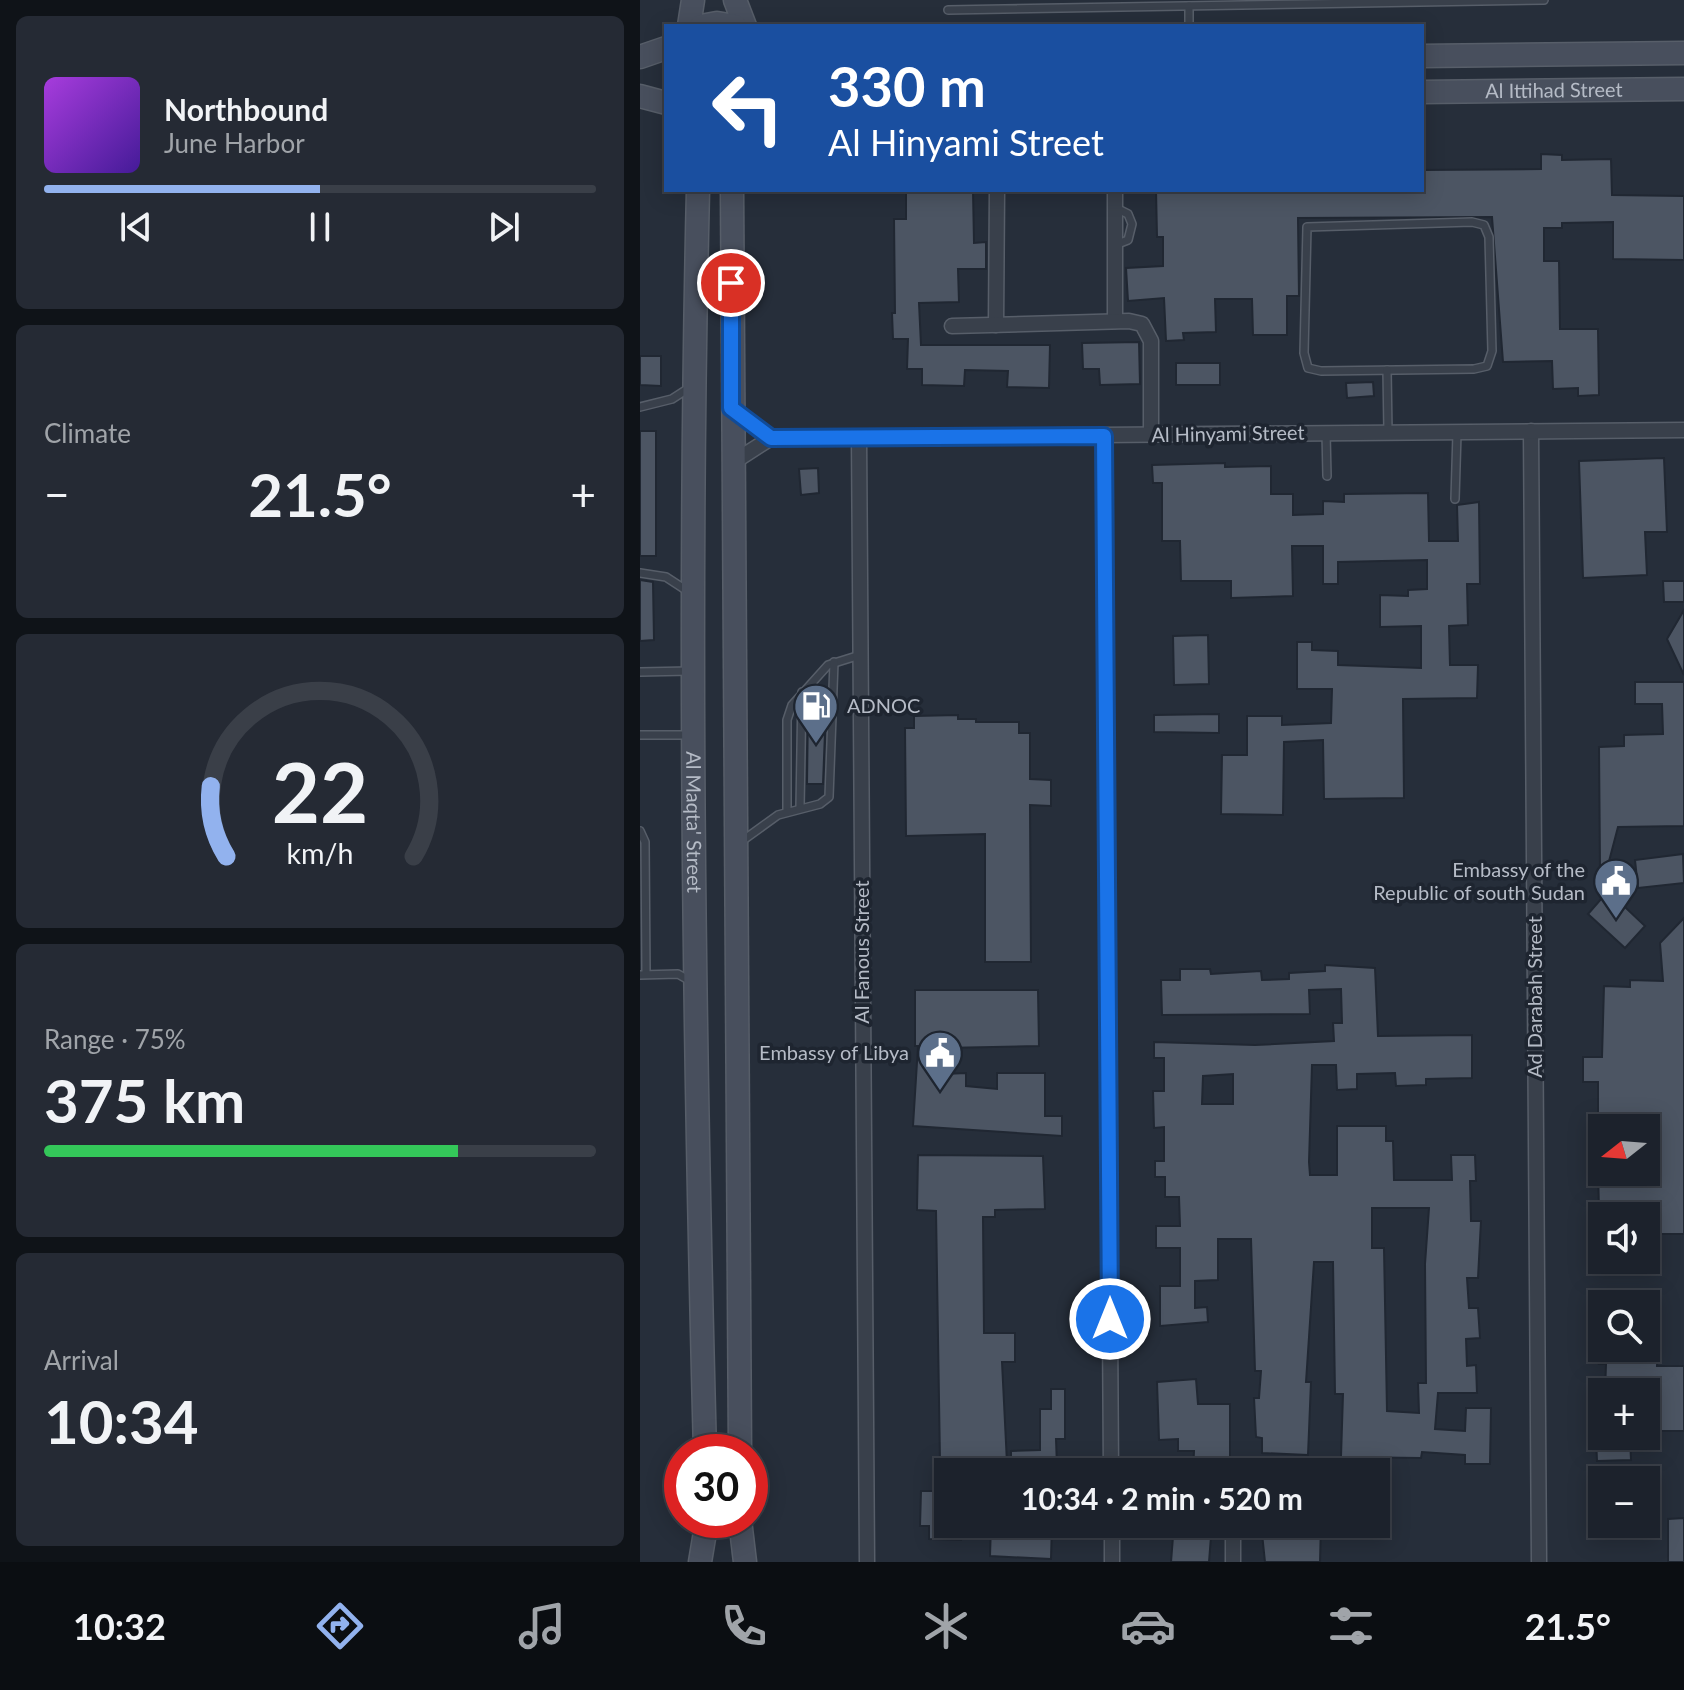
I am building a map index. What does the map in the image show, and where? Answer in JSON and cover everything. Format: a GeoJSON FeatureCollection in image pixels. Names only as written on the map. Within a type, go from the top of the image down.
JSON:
{"type":"FeatureCollection","features":[{"type":"Feature","properties":{"kind":"street"},"geometry":{"type":"LineString","coordinates":[[689,24],[693,0]]}},
{"type":"Feature","properties":{"kind":"street"},"geometry":{"type":"LineString","coordinates":[[735,0],[744,24]]}},
{"type":"Feature","properties":{"kind":"street"},"geometry":{"type":"LineString","coordinates":[[640,57],[664,49]]}},
{"type":"Feature","properties":{"kind":"street","name":"Al Ittihad Street"},"geometry":{"type":"LineString","coordinates":[[1424,56],[1684,53]]}},
{"type":"Feature","properties":{"kind":"street"},"geometry":{"type":"LineString","coordinates":[[1660,89],[1684,96]]}},
{"type":"Feature","properties":{"kind":"street","name":"Al Ittihad Street"},"geometry":{"type":"LineString","coordinates":[[1424,92],[1684,89]]}},
{"type":"Feature","properties":{"kind":"street"},"geometry":{"type":"LineString","coordinates":[[640,96],[664,102]]}},
{"type":"Feature","properties":{"kind":"street","name":"Al Maqta' Street"},"geometry":{"type":"LineString","coordinates":[[698,192],[693,384],[693,983],[705,1434]]}},
{"type":"Feature","properties":{"kind":"street","name":"Al Maqta' Street"},"geometry":{"type":"LineString","coordinates":[[732,192],[731,464],[740,1434]]}},
{"type":"Feature","properties":{"kind":"street"},"geometry":{"type":"LineString","coordinates":[[996,325],[997,192]]}},
{"type":"Feature","properties":{"kind":"street"},"geometry":{"type":"LineString","coordinates":[[1115,192],[1115,321]]}},
{"type":"Feature","properties":{"kind":"street"},"geometry":{"type":"LineString","coordinates":[[952,326],[1135,321],[1150,334],[1151,435]]}},
{"type":"Feature","properties":{"kind":"street"},"geometry":{"type":"LineString","coordinates":[[731,408],[771,438],[731,464]]}},
{"type":"Feature","properties":{"kind":"street","name":"Al Hinyami Street"},"geometry":{"type":"LineString","coordinates":[[771,438],[1684,430]]}},
{"type":"Feature","properties":{"kind":"street","name":"Ad Darabah Street"},"geometry":{"type":"LineString","coordinates":[[1531,431],[1539,1562]]}},
{"type":"Feature","properties":{"kind":"street"},"geometry":{"type":"LineString","coordinates":[[1104,436],[1111,1458]]}},
{"type":"Feature","properties":{"kind":"street","name":"Al Fanous Street"},"geometry":{"type":"LineString","coordinates":[[859,437],[867,1562]]}},
{"type":"Feature","properties":{"kind":"street"},"geometry":{"type":"LineString","coordinates":[[700,1562],[704,1538]]}},
{"type":"Feature","properties":{"kind":"street"},"geometry":{"type":"LineString","coordinates":[[742,1538],[745,1562]]}},
{"type":"Feature","properties":{"kind":"street"},"geometry":{"type":"LineString","coordinates":[[1112,1538],[1112,1562]]}},
{"type":"Feature","properties":{"kind":"street"},"geometry":{"type":"LineString","coordinates":[[1233,1540],[1233,1562]]}},
{"type":"Feature","properties":{"kind":"lane"},"geometry":{"type":"LineString","coordinates":[[948,10],[1544,0]]}},
{"type":"Feature","properties":{"kind":"lane"},"geometry":{"type":"LineString","coordinates":[[1189,6],[1189,24]]}},
{"type":"Feature","properties":{"kind":"lane"},"geometry":{"type":"LineString","coordinates":[[1456,222],[1484,225],[1489,237],[1492,351],[1487,366],[1474,369],[1387,370],[1308,368],[1304,353],[1307,227],[1456,222]]}},
{"type":"Feature","properties":{"kind":"lane"},"geometry":{"type":"LineString","coordinates":[[1387,370],[1388,432]]}},
{"type":"Feature","properties":{"kind":"lane"},"geometry":{"type":"LineString","coordinates":[[640,407],[672,399],[693,384]]}},
{"type":"Feature","properties":{"kind":"lane"},"geometry":{"type":"LineString","coordinates":[[1455,499],[1457,430]]}},
{"type":"Feature","properties":{"kind":"lane"},"geometry":{"type":"LineString","coordinates":[[1326,433],[1327,476]]}},
{"type":"Feature","properties":{"kind":"lane"},"geometry":{"type":"LineString","coordinates":[[640,573],[666,577],[692,594]]}},
{"type":"Feature","properties":{"kind":"lane"},"geometry":{"type":"LineString","coordinates":[[787,811],[787,720],[792,705],[834,662],[860,655]]}},
{"type":"Feature","properties":{"kind":"lane"},"geometry":{"type":"LineString","coordinates":[[735,848],[761,825],[787,811],[825,801],[831,792],[834,662]]}},
{"type":"Feature","properties":{"kind":"lane"},"geometry":{"type":"LineString","coordinates":[[640,672],[692,671]]}},
{"type":"Feature","properties":{"kind":"lane"},"geometry":{"type":"LineString","coordinates":[[800,808],[802,692]]}},
{"type":"Feature","properties":{"kind":"lane"},"geometry":{"type":"LineString","coordinates":[[640,735],[692,735]]}},
{"type":"Feature","properties":{"kind":"lane"},"geometry":{"type":"LineString","coordinates":[[640,831],[645,842],[643,974],[678,974],[693,983]]}},
{"type":"Feature","properties":{"kind":"building"},"geometry":{"type":"Polygon","coordinates":[[[1541,154],[1562,155],[1562,160],[1611,159],[1612,195],[1684,196],[1684,260],[1613,259],[1613,222],[1562,223],[1562,228],[1544,228],[1544,261],[1559,261],[1560,329],[1598,329],[1599,395],[1578,396],[1578,388],[1553,389],[1552,361],[1503,362],[1492,217],[1298,218],[1299,296],[1287,296],[1287,335],[1253,335],[1252,299],[1215,299],[1216,332],[1183,333],[1184,340],[1166,341],[1164,298],[1128,301],[1126,268],[1163,266],[1163,237],[1157,237],[1156,192],[1424,192],[1424,170],[1541,169],[1541,154]]]}},
{"type":"Feature","properties":{"kind":"building"},"geometry":{"type":"Polygon","coordinates":[[[906,192],[973,192],[974,243],[986,242],[986,269],[958,269],[959,302],[919,303],[921,345],[1050,345],[1049,388],[1007,387],[1008,371],[965,370],[964,386],[922,385],[922,369],[907,369],[908,339],[893,339],[892,313],[895,313],[894,219],[906,219],[906,192]]]}},
{"type":"Feature","properties":{"kind":"building"},"geometry":{"type":"Polygon","coordinates":[[[1139,342],[1140,384],[1100,385],[1099,369],[1083,369],[1082,343],[1139,342]]]}},
{"type":"Feature","properties":{"kind":"building"},"geometry":{"type":"Polygon","coordinates":[[[640,356],[661,356],[661,386],[640,385],[640,356]]]}},
{"type":"Feature","properties":{"kind":"building"},"geometry":{"type":"Polygon","coordinates":[[[1176,363],[1220,363],[1220,385],[1176,385],[1176,363]]]}},
{"type":"Feature","properties":{"kind":"building"},"geometry":{"type":"Polygon","coordinates":[[[1373,382],[1374,396],[1347,398],[1346,383],[1373,382]]]}},
{"type":"Feature","properties":{"kind":"building"},"geometry":{"type":"Polygon","coordinates":[[[640,431],[656,431],[656,556],[640,556],[640,431]]]}},
{"type":"Feature","properties":{"kind":"building"},"geometry":{"type":"Polygon","coordinates":[[[1664,458],[1667,532],[1645,532],[1647,575],[1583,578],[1579,461],[1664,458]]]}},
{"type":"Feature","properties":{"kind":"building"},"geometry":{"type":"Polygon","coordinates":[[[1225,463],[1225,467],[1271,466],[1271,494],[1293,494],[1293,515],[1323,514],[1323,501],[1344,502],[1344,494],[1428,493],[1429,541],[1458,541],[1457,505],[1479,502],[1480,584],[1467,584],[1468,625],[1449,626],[1450,665],[1478,665],[1477,698],[1403,699],[1404,798],[1324,799],[1323,740],[1284,742],[1283,815],[1221,814],[1222,755],[1247,755],[1247,716],[1282,716],[1282,725],[1331,723],[1332,689],[1297,689],[1297,642],[1312,642],[1312,650],[1338,651],[1338,665],[1421,668],[1421,626],[1380,627],[1380,595],[1408,596],[1408,590],[1427,589],[1427,560],[1338,562],[1338,584],[1323,584],[1323,546],[1292,546],[1293,596],[1231,598],[1231,581],[1181,581],[1180,541],[1162,541],[1162,483],[1153,483],[1152,465],[1225,463]]]}},
{"type":"Feature","properties":{"kind":"building"},"geometry":{"type":"Polygon","coordinates":[[[818,468],[819,493],[801,495],[799,469],[818,468]]]}},
{"type":"Feature","properties":{"kind":"building"},"geometry":{"type":"Polygon","coordinates":[[[640,580],[653,582],[654,640],[640,641],[640,580]]]}},
{"type":"Feature","properties":{"kind":"building"},"geometry":{"type":"Polygon","coordinates":[[[1663,581],[1684,581],[1684,602],[1664,602],[1663,581]]]}},
{"type":"Feature","properties":{"kind":"building"},"geometry":{"type":"Polygon","coordinates":[[[1684,610],[1684,675],[1667,639],[1684,610]]]}},
{"type":"Feature","properties":{"kind":"building"},"geometry":{"type":"Polygon","coordinates":[[[1208,635],[1209,684],[1174,685],[1173,636],[1208,635]]]}},
{"type":"Feature","properties":{"kind":"building"},"geometry":{"type":"Polygon","coordinates":[[[1635,682],[1684,682],[1684,826],[1618,827],[1607,869],[1600,869],[1599,747],[1624,746],[1624,735],[1663,734],[1662,704],[1635,704],[1635,682]]]}},
{"type":"Feature","properties":{"kind":"building","name":"ADNOC"},"geometry":{"type":"Polygon","coordinates":[[[808,707],[826,707],[823,784],[807,784],[808,707]]]}},
{"type":"Feature","properties":{"kind":"building"},"geometry":{"type":"Polygon","coordinates":[[[1219,714],[1219,733],[1154,732],[1154,715],[1219,714]]]}},
{"type":"Feature","properties":{"kind":"building"},"geometry":{"type":"Polygon","coordinates":[[[958,715],[958,719],[976,719],[976,722],[1019,722],[1019,733],[1030,733],[1030,779],[1051,780],[1051,806],[1030,805],[1031,962],[985,962],[985,834],[906,836],[905,728],[914,728],[914,716],[958,715]]]}},
{"type":"Feature","properties":{"kind":"building"},"geometry":{"type":"Polygon","coordinates":[[[1683,854],[1684,883],[1638,888],[1635,860],[1683,854]]]}},
{"type":"Feature","properties":{"kind":"building","name":"Embassy of the Republic of south Sudan"},"geometry":{"type":"Polygon","coordinates":[[[1608,891],[1645,926],[1625,948],[1588,914],[1608,891]]]}},
{"type":"Feature","properties":{"kind":"building"},"geometry":{"type":"Polygon","coordinates":[[[1684,918],[1684,1234],[1660,1234],[1660,1202],[1599,1202],[1598,1186],[1660,1186],[1660,1114],[1598,1114],[1598,1082],[1583,1082],[1583,1057],[1602,1057],[1604,986],[1630,987],[1630,980],[1663,981],[1660,943],[1684,918]]]}},
{"type":"Feature","properties":{"kind":"building"},"geometry":{"type":"Polygon","coordinates":[[[1325,965],[1375,968],[1378,1036],[1472,1035],[1472,1078],[1426,1079],[1426,1085],[1396,1086],[1395,1073],[1357,1074],[1357,1089],[1337,1090],[1336,1065],[1312,1065],[1309,1162],[1310,1175],[1337,1175],[1337,1126],[1386,1126],[1386,1141],[1393,1141],[1394,1180],[1452,1180],[1451,1155],[1475,1155],[1476,1181],[1470,1181],[1471,1221],[1481,1221],[1478,1278],[1467,1278],[1469,1308],[1478,1308],[1480,1338],[1466,1339],[1467,1366],[1476,1365],[1477,1393],[1438,1393],[1435,1429],[1465,1431],[1466,1408],[1491,1408],[1490,1464],[1465,1464],[1465,1455],[1422,1452],[1421,1458],[1341,1457],[1343,1394],[1335,1394],[1333,1262],[1314,1262],[1306,1382],[1311,1382],[1308,1455],[1262,1453],[1262,1438],[1256,1437],[1254,1398],[1259,1398],[1261,1371],[1255,1371],[1251,1239],[1218,1239],[1218,1280],[1195,1281],[1195,1308],[1207,1307],[1208,1322],[1160,1326],[1160,1286],[1180,1286],[1180,1248],[1156,1248],[1156,1226],[1180,1226],[1179,1197],[1165,1197],[1165,1177],[1155,1177],[1155,1161],[1164,1161],[1164,1127],[1154,1128],[1153,1091],[1164,1091],[1164,1058],[1154,1058],[1154,1042],[1255,1045],[1334,1041],[1333,1023],[1342,1023],[1341,989],[1309,990],[1310,1014],[1162,1015],[1161,980],[1180,980],[1180,969],[1210,969],[1211,974],[1261,971],[1262,980],[1289,979],[1289,973],[1325,971],[1325,965]],[[1233,1074],[1203,1076],[1202,1104],[1233,1104],[1233,1074]],[[1372,1208],[1372,1248],[1384,1248],[1387,1411],[1419,1413],[1418,1383],[1426,1383],[1425,1264],[1429,1208],[1372,1208]]]}},
{"type":"Feature","properties":{"kind":"building"},"geometry":{"type":"Polygon","coordinates":[[[915,990],[1038,990],[1039,1046],[944,1048],[945,1074],[966,1073],[966,1086],[997,1089],[997,1073],[1045,1073],[1045,1116],[1062,1116],[1062,1136],[913,1126],[918,1046],[915,1046],[915,990]]]}},
{"type":"Feature","properties":{"kind":"building"},"geometry":{"type":"Polygon","coordinates":[[[918,1155],[1043,1156],[1045,1209],[995,1210],[995,1217],[983,1217],[984,1333],[1015,1333],[1015,1362],[1002,1362],[1007,1458],[940,1458],[936,1211],[917,1210],[918,1155]]]}},
{"type":"Feature","properties":{"kind":"building"},"geometry":{"type":"Polygon","coordinates":[[[1657,1362],[1657,1366],[1684,1366],[1684,1431],[1660,1431],[1660,1378],[1606,1378],[1606,1364],[1599,1364],[1657,1362]]]}},
{"type":"Feature","properties":{"kind":"building"},"geometry":{"type":"Polygon","coordinates":[[[1196,1379],[1198,1404],[1230,1404],[1230,1458],[1194,1458],[1194,1451],[1178,1451],[1178,1439],[1159,1440],[1157,1382],[1196,1379]]]}},
{"type":"Feature","properties":{"kind":"building"},"geometry":{"type":"Polygon","coordinates":[[[1051,1389],[1065,1389],[1065,1439],[1056,1439],[1057,1458],[1011,1458],[1011,1451],[1040,1450],[1040,1409],[1051,1409],[1051,1389]]]}},
{"type":"Feature","properties":{"kind":"building"},"geometry":{"type":"Polygon","coordinates":[[[1597,1450],[1631,1450],[1631,1460],[1597,1461],[1597,1450]]]}},
{"type":"Feature","properties":{"kind":"building"},"geometry":{"type":"Polygon","coordinates":[[[921,1491],[934,1491],[934,1538],[961,1540],[929,1539],[929,1526],[920,1526],[921,1491]]]}},
{"type":"Feature","properties":{"kind":"building"},"geometry":{"type":"Polygon","coordinates":[[[1684,1518],[1684,1562],[1668,1562],[1668,1519],[1684,1518]]]}},
{"type":"Feature","properties":{"kind":"building"},"geometry":{"type":"Polygon","coordinates":[[[991,1538],[1052,1538],[1051,1559],[990,1556],[991,1538]]]}},
{"type":"Feature","properties":{"kind":"building"},"geometry":{"type":"Polygon","coordinates":[[[1173,1538],[1211,1538],[1209,1562],[1171,1562],[1173,1538]]]}},
{"type":"Feature","properties":{"kind":"building"},"geometry":{"type":"Polygon","coordinates":[[[1262,1538],[1321,1538],[1320,1562],[1265,1562],[1262,1538]]]}},
{"type":"Feature","properties":{"kind":"place","name":"ADNOC"},"geometry":{"type":"Point","coordinates":[816,745]}},
{"type":"Feature","properties":{"kind":"place","name":"Embassy of the Republic of south Sudan"},"geometry":{"type":"Point","coordinates":[1616,920]}},
{"type":"Feature","properties":{"kind":"place","name":"Embassy of Libya"},"geometry":{"type":"Point","coordinates":[940,1092]}},
{"type":"Feature","properties":{"kind":"route"},"geometry":{"type":"LineString","coordinates":[[731,283],[731,408],[771,438],[1104,436],[1110,1319]]}}]}
